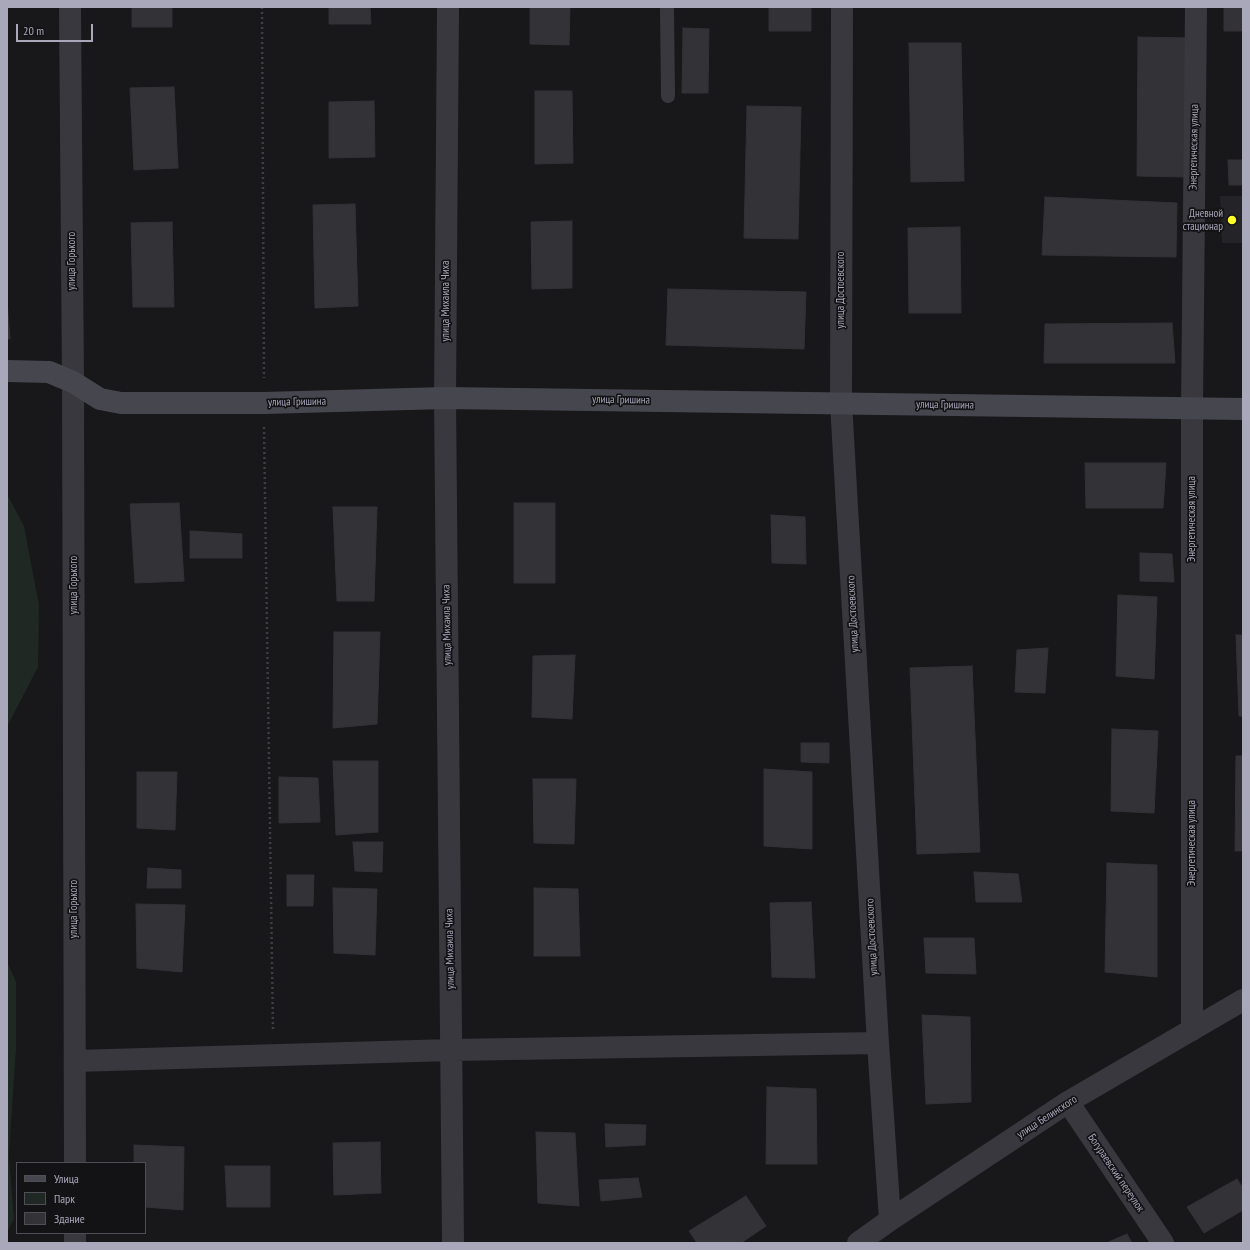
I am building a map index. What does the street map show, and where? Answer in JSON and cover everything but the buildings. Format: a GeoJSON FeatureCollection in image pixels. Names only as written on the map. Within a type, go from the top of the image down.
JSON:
{"type":"FeatureCollection","features":[{"type":"Feature","properties":{"kind":"street","name":"улица Горького"},"geometry":{"type":"LineString","coordinates":[[70,7],[73,382],[75,1162]]}},
{"type":"Feature","properties":{"kind":"street","name":"улица Михаила Чиха"},"geometry":{"type":"LineString","coordinates":[[448,7],[445,398],[453,1243]]}},
{"type":"Feature","properties":{"kind":"street","name":"улица Достоевского"},"geometry":{"type":"LineString","coordinates":[[842,7],[841,403],[878,1043],[890,1220]]}},
{"type":"Feature","properties":{"kind":"street","name":"Энергетическая улица"},"geometry":{"type":"LineString","coordinates":[[1192,1030],[1192,408],[1196,7]]}},
{"type":"Feature","properties":{"kind":"street","name":"улица Гришина"},"geometry":{"type":"LineString","coordinates":[[7,371],[49,372],[73,382],[100,399],[121,403],[264,403],[445,398],[1192,408],[1243,410]]}},
{"type":"Feature","properties":{"kind":"street","name":"улица Белинского"},"geometry":{"type":"LineString","coordinates":[[858,1243],[890,1220],[1068,1102],[1243,1000]]}},
{"type":"Feature","properties":{"kind":"street"},"geometry":{"type":"LineString","coordinates":[[75,1061],[451,1050],[878,1043]]}},
{"type":"Feature","properties":{"kind":"street","name":"Богураевский переулок"},"geometry":{"type":"LineString","coordinates":[[1068,1102],[1163,1243]]}},
{"type":"Feature","properties":{"kind":"lane"},"geometry":{"type":"LineString","coordinates":[[667,7],[668,96]]}},
{"type":"Feature","properties":{"kind":"path"},"geometry":{"type":"LineString","coordinates":[[262,7],[264,403],[273,1055]]}},
{"type":"Feature","properties":{"kind":"shaded area","name":"Дневной стационар"},"geometry":{"type":"Polygon","coordinates":[[[1220,196],[1243,196],[1243,243],[1222,243],[1220,196]]]}},
{"type":"Feature","properties":{"kind":"green space"},"geometry":{"type":"Polygon","coordinates":[[[7,494],[24,526],[39,605],[38,667],[7,727],[7,494]]]}},
{"type":"Feature","properties":{"kind":"green space"},"geometry":{"type":"Polygon","coordinates":[[[7,961],[16,982],[16,1049],[9,1155],[14,1219],[7,1232],[7,961]]]}},
{"type":"Feature","properties":{"kind":"place","name":"Дневной стационар"},"geometry":{"type":"Point","coordinates":[1232,220]}}]}
